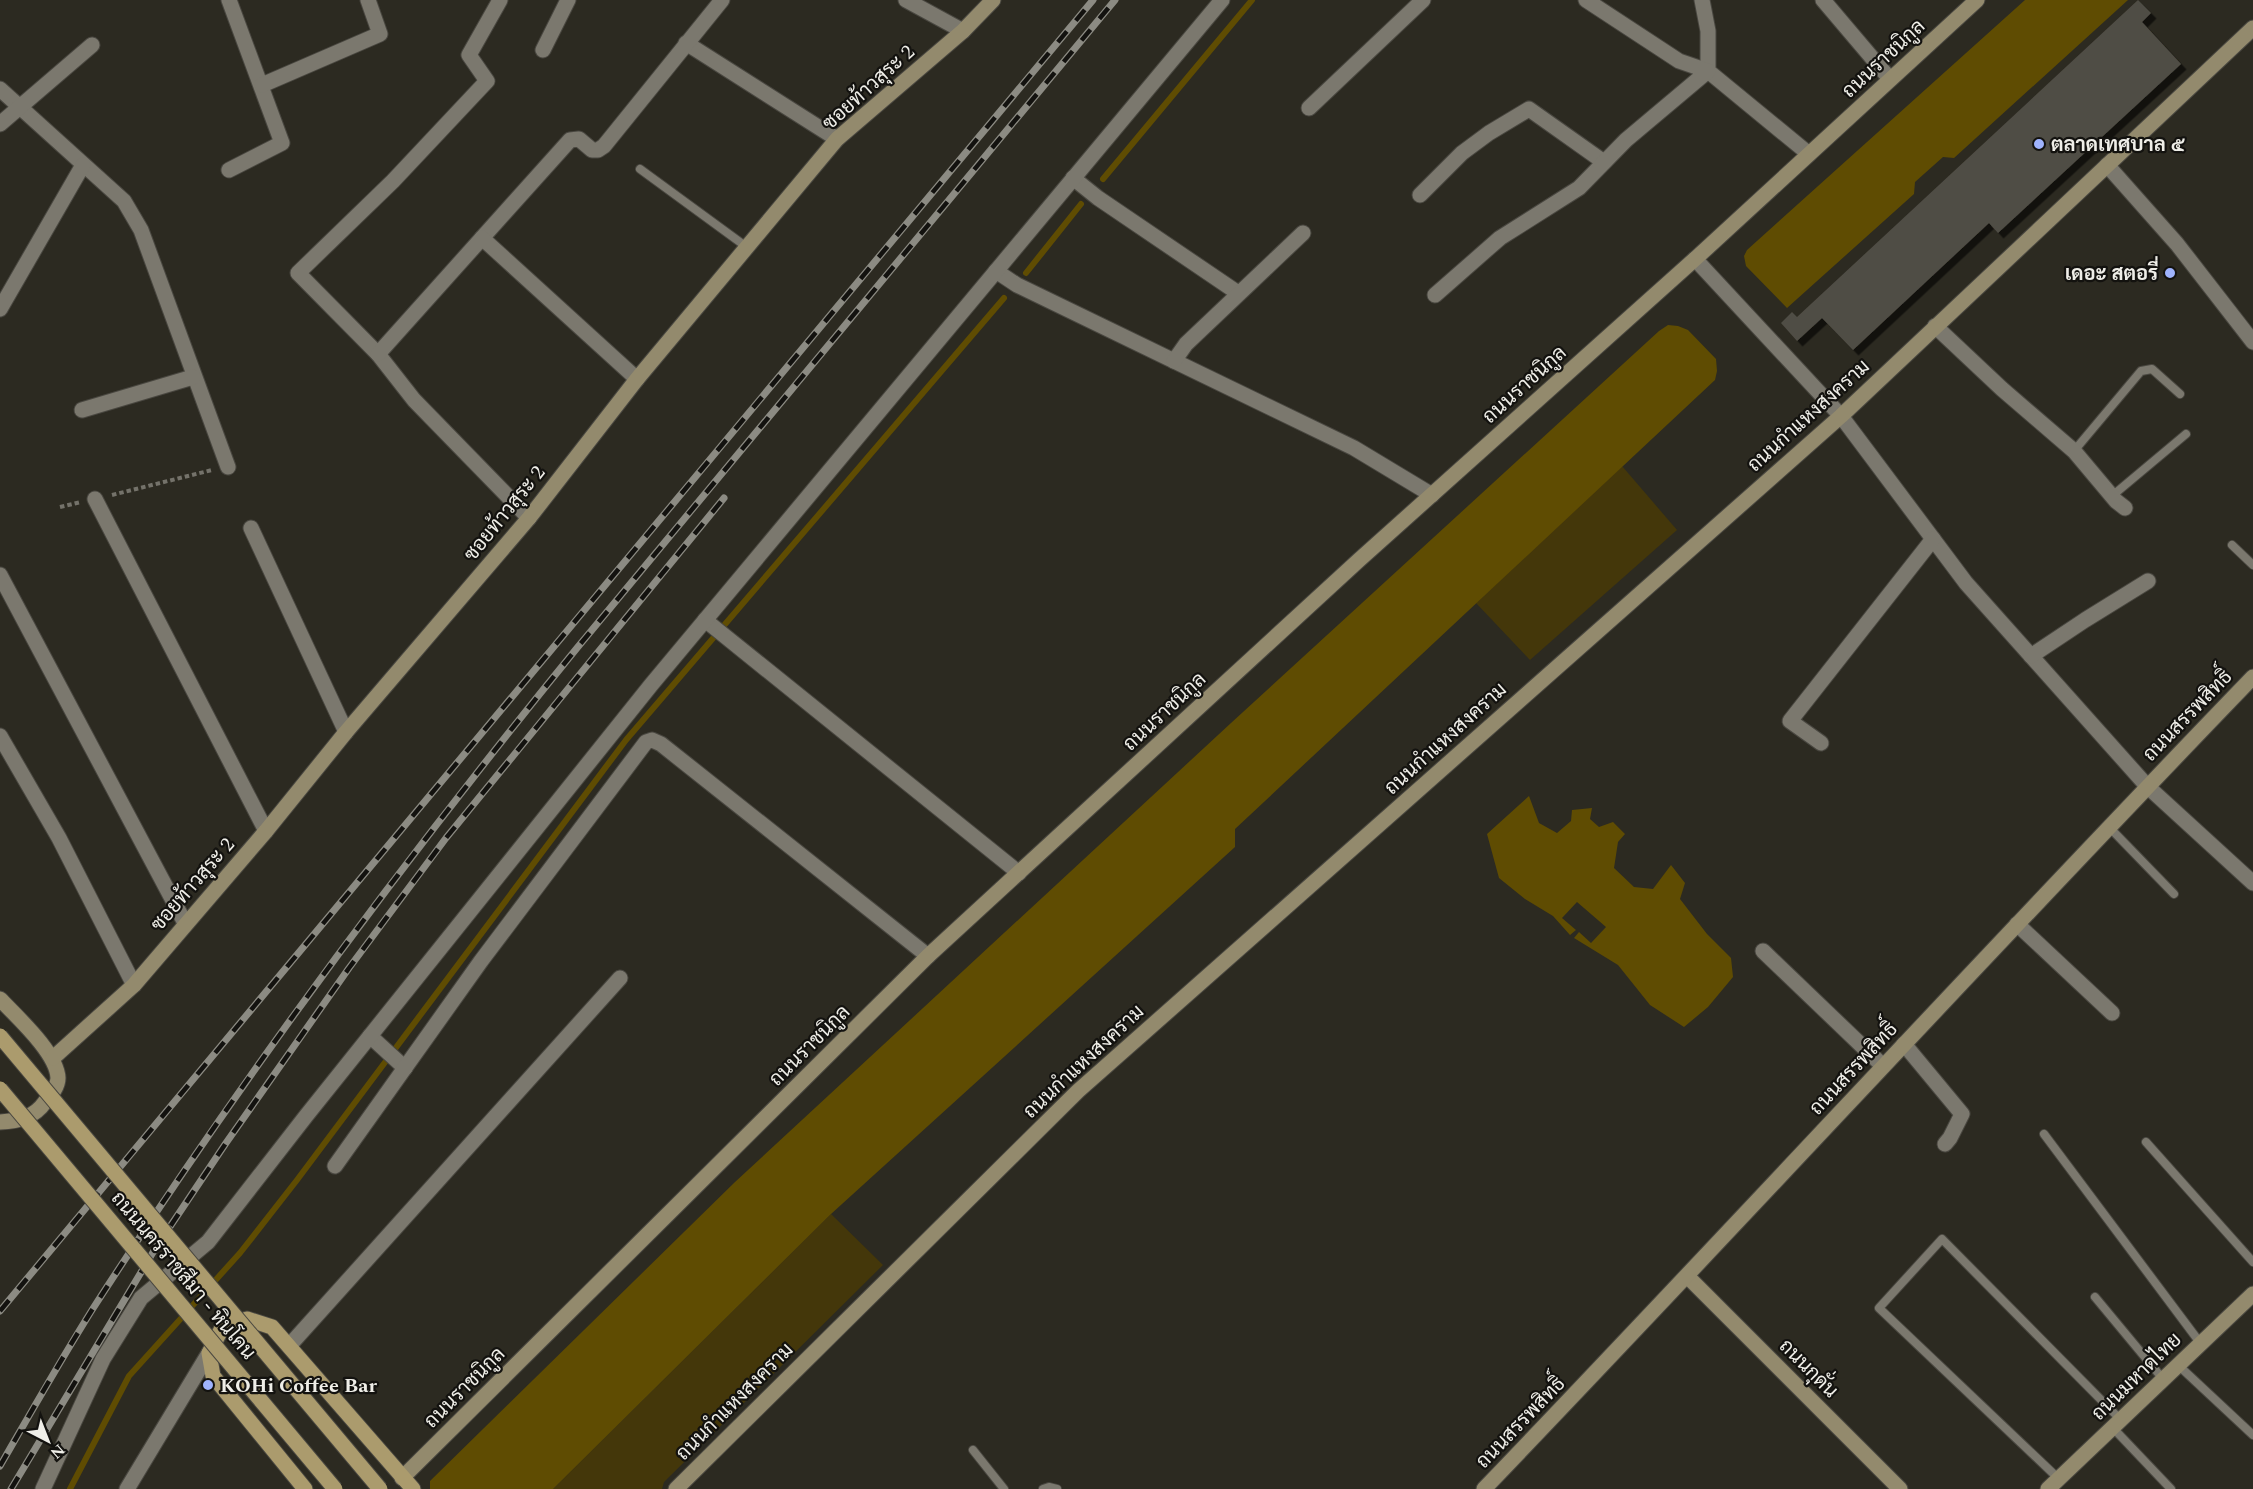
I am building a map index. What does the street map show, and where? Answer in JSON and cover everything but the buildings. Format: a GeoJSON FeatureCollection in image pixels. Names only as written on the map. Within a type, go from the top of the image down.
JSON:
{"type":"FeatureCollection","features":[{"type":"Feature","properties":{"kind":"main road"},"geometry":{"type":"LineString","coordinates":[[0,1036],[380,1489]]}},
{"type":"Feature","properties":{"kind":"main road","name":"ถนนนครราชสีมา - หินโคน"},"geometry":{"type":"LineString","coordinates":[[0,1089],[335,1489]]}},
{"type":"Feature","properties":{"kind":"main road"},"geometry":{"type":"LineString","coordinates":[[305,1489],[213,1376],[209,1353],[222,1328],[247,1319],[272,1327],[407,1484]]}},
{"type":"Feature","properties":{"kind":"street"},"geometry":{"type":"LineString","coordinates":[[229,0],[282,143],[230,170]]}},
{"type":"Feature","properties":{"kind":"street"},"geometry":{"type":"LineString","coordinates":[[262,85],[380,34],[368,0]]}},
{"type":"Feature","properties":{"kind":"street"},"geometry":{"type":"LineString","coordinates":[[500,0],[469,55],[487,81],[393,181],[298,273],[378,354],[414,400],[529,518]]}},
{"type":"Feature","properties":{"kind":"street"},"geometry":{"type":"LineString","coordinates":[[543,50],[568,0]]}},
{"type":"Feature","properties":{"kind":"street"},"geometry":{"type":"LineString","coordinates":[[378,354],[570,140],[579,139],[592,150],[598,150],[604,146],[722,0]]}},
{"type":"Feature","properties":{"kind":"street"},"geometry":{"type":"LineString","coordinates":[[906,0],[963,31]]}},
{"type":"Feature","properties":{"kind":"street","name":"ซอยท้าวสุระ 2"},"geometry":{"type":"LineString","coordinates":[[52,1058],[134,985],[266,831],[346,732],[529,518],[637,379],[837,140],[963,31],[993,0]]}},
{"type":"Feature","properties":{"kind":"street"},"geometry":{"type":"LineString","coordinates":[[43,1489],[103,1359],[141,1298],[208,1242],[375,1041],[707,622],[996,270],[1222,0]]}},
{"type":"Feature","properties":{"kind":"street"},"geometry":{"type":"LineString","coordinates":[[1309,108],[1423,0]]}},
{"type":"Feature","properties":{"kind":"street"},"geometry":{"type":"LineString","coordinates":[[1586,0],[1679,61],[1708,71],[1809,154]]}},
{"type":"Feature","properties":{"kind":"street"},"geometry":{"type":"LineString","coordinates":[[1435,295],[1500,238],[1579,188],[1626,140],[1708,71],[1708,31],[1702,0]]}},
{"type":"Feature","properties":{"kind":"street"},"geometry":{"type":"LineString","coordinates":[[1823,0],[1890,80]]}},
{"type":"Feature","properties":{"kind":"street","name":"ถนนราชนิกูล"},"geometry":{"type":"LineString","coordinates":[[407,1484],[928,956],[1977,0]]}},
{"type":"Feature","properties":{"kind":"street","name":"ถนนกำแหงสงคราม"},"geometry":{"type":"LineString","coordinates":[[676,1489],[1078,1091],[1841,416],[2253,28]]}},
{"type":"Feature","properties":{"kind":"street"},"geometry":{"type":"LineString","coordinates":[[686,43],[837,140]]}},
{"type":"Feature","properties":{"kind":"street"},"geometry":{"type":"LineString","coordinates":[[0,124],[92,45]]}},
{"type":"Feature","properties":{"kind":"street"},"geometry":{"type":"LineString","coordinates":[[0,88],[18,107],[124,201],[141,230],[193,377],[228,467]]}},
{"type":"Feature","properties":{"kind":"street"},"geometry":{"type":"LineString","coordinates":[[1420,195],[1462,153],[1528,109],[1604,162]]}},
{"type":"Feature","properties":{"kind":"street"},"geometry":{"type":"LineString","coordinates":[[0,309],[83,165]]}},
{"type":"Feature","properties":{"kind":"street"},"geometry":{"type":"LineString","coordinates":[[2107,165],[2177,244],[2253,342]]}},
{"type":"Feature","properties":{"kind":"street"},"geometry":{"type":"LineString","coordinates":[[1073,178],[1098,198],[1238,293]]}},
{"type":"Feature","properties":{"kind":"street"},"geometry":{"type":"LineString","coordinates":[[1174,361],[1186,344],[1303,233]]}},
{"type":"Feature","properties":{"kind":"street"},"geometry":{"type":"LineString","coordinates":[[482,238],[637,379]]}},
{"type":"Feature","properties":{"kind":"street"},"geometry":{"type":"LineString","coordinates":[[1695,259],[1841,416],[1966,583],[2031,656],[2148,786],[2253,883]]}},
{"type":"Feature","properties":{"kind":"street"},"geometry":{"type":"LineString","coordinates":[[996,270],[1017,285],[1354,448],[1432,495]]}},
{"type":"Feature","properties":{"kind":"street"},"geometry":{"type":"LineString","coordinates":[[1935,326],[2002,389],[2074,451],[2125,508]]}},
{"type":"Feature","properties":{"kind":"street"},"geometry":{"type":"LineString","coordinates":[[82,410],[193,377]]}},
{"type":"Feature","properties":{"kind":"street"},"geometry":{"type":"LineString","coordinates":[[95,499],[266,831]]}},
{"type":"Feature","properties":{"kind":"street"},"geometry":{"type":"LineString","coordinates":[[251,528],[346,732]]}},
{"type":"Feature","properties":{"kind":"street"},"geometry":{"type":"LineString","coordinates":[[1821,743],[1790,721],[1933,539]]}},
{"type":"Feature","properties":{"kind":"street"},"geometry":{"type":"LineString","coordinates":[[0,575],[185,923]]}},
{"type":"Feature","properties":{"kind":"street"},"geometry":{"type":"LineString","coordinates":[[2031,656],[2148,581]]}},
{"type":"Feature","properties":{"kind":"street"},"geometry":{"type":"LineString","coordinates":[[707,622],[1019,873]]}},
{"type":"Feature","properties":{"kind":"street","name":"ถนนสรรพสิทธิ์"},"geometry":{"type":"LineString","coordinates":[[1484,1489],[1688,1277],[1883,1066],[2253,677]]}},
{"type":"Feature","properties":{"kind":"street"},"geometry":{"type":"LineString","coordinates":[[0,736],[59,837],[134,985]]}},
{"type":"Feature","properties":{"kind":"street"},"geometry":{"type":"LineString","coordinates":[[335,1166],[401,1065],[636,752],[646,742],[652,740],[661,744],[928,956]]}},
{"type":"Feature","properties":{"kind":"street"},"geometry":{"type":"LineString","coordinates":[[2017,924],[2112,1013]]}},
{"type":"Feature","properties":{"kind":"street"},"geometry":{"type":"LineString","coordinates":[[1763,951],[1883,1066]]}},
{"type":"Feature","properties":{"kind":"street"},"geometry":{"type":"LineString","coordinates":[[289,1346],[620,978]]}},
{"type":"Feature","properties":{"kind":"street"},"geometry":{"type":"LineString","coordinates":[[0,1122],[19,1121],[40,1110],[56,1088],[58,1077],[52,1058],[3,1006]]}},
{"type":"Feature","properties":{"kind":"street"},"geometry":{"type":"LineString","coordinates":[[375,1041],[401,1065]]}},
{"type":"Feature","properties":{"kind":"street"},"geometry":{"type":"LineString","coordinates":[[1904,1044],[1962,1114],[1945,1144]]}},
{"type":"Feature","properties":{"kind":"street","name":"ถนนกุดั่น"},"geometry":{"type":"LineString","coordinates":[[1688,1277],[1900,1489]]}},
{"type":"Feature","properties":{"kind":"street","name":"ถนนมหาดไทย"},"geometry":{"type":"LineString","coordinates":[[2054,1484],[2253,1294]]}},
{"type":"Feature","properties":{"kind":"street"},"geometry":{"type":"LineString","coordinates":[[127,1489],[209,1353]]}},
{"type":"Feature","properties":{"kind":"lane"},"geometry":{"type":"LineString","coordinates":[[640,169],[748,248]]}},
{"type":"Feature","properties":{"kind":"lane"},"geometry":{"type":"LineString","coordinates":[[2074,451],[2141,371],[2151,369],[2180,394]]}},
{"type":"Feature","properties":{"kind":"lane"},"geometry":{"type":"LineString","coordinates":[[2112,496],[2186,434]]}},
{"type":"Feature","properties":{"kind":"lane"},"geometry":{"type":"LineString","coordinates":[[2232,545],[2253,565]]}},
{"type":"Feature","properties":{"kind":"lane"},"geometry":{"type":"LineString","coordinates":[[2109,827],[2174,894]]}},
{"type":"Feature","properties":{"kind":"lane"},"geometry":{"type":"LineString","coordinates":[[2044,1134],[2201,1344]]}},
{"type":"Feature","properties":{"kind":"lane"},"geometry":{"type":"LineString","coordinates":[[2146,1142],[2253,1262]]}},
{"type":"Feature","properties":{"kind":"lane"},"geometry":{"type":"LineString","coordinates":[[2054,1484],[1879,1308],[1942,1239],[2117,1424],[2170,1489]]}},
{"type":"Feature","properties":{"kind":"lane"},"geometry":{"type":"LineString","coordinates":[[2094,1297],[2163,1379]]}},
{"type":"Feature","properties":{"kind":"lane"},"geometry":{"type":"LineString","coordinates":[[2178,1365],[2253,1435]]}},
{"type":"Feature","properties":{"kind":"lane"},"geometry":{"type":"LineString","coordinates":[[973,1450],[1004,1489]]}},
{"type":"Feature","properties":{"kind":"lane"},"geometry":{"type":"LineString","coordinates":[[1043,1489],[1049,1487],[1057,1489]]}},
{"type":"Feature","properties":{"kind":"path"},"geometry":{"type":"LineString","coordinates":[[60,507],[228,467]]}},
{"type":"Feature","properties":{"kind":"shaded area"},"geometry":{"type":"Polygon","coordinates":[[[2025,0],[2128,0],[1954,158],[1943,157],[1915,182],[1914,194],[1787,308],[1746,266],[1744,256],[1747,250],[2025,0]]]}},
{"type":"Feature","properties":{"kind":"shaded area"},"geometry":{"type":"Polygon","coordinates":[[[1668,325],[1688,330],[1716,359],[1715,380],[1235,829],[1235,847],[831,1214],[553,1489],[430,1489],[430,1481],[735,1182],[1231,723],[1668,325]]]}},
{"type":"Feature","properties":{"kind":"shaded area"},"geometry":{"type":"Polygon","coordinates":[[[1622,466],[1677,530],[1530,660],[1476,603],[1622,466]]]}},
{"type":"Feature","properties":{"kind":"shaded area"},"geometry":{"type":"Polygon","coordinates":[[[1529,796],[1539,823],[1557,833],[1571,821],[1572,810],[1592,808],[1590,819],[1599,827],[1613,822],[1625,834],[1618,842],[1614,868],[1634,887],[1653,889],[1671,865],[1685,883],[1680,899],[1707,934],[1731,958],[1733,977],[1708,1007],[1684,1027],[1650,1005],[1618,965],[1574,938],[1579,932],[1591,943],[1606,927],[1577,902],[1562,918],[1576,930],[1570,935],[1553,916],[1525,899],[1499,878],[1487,834],[1529,796]]]}},
{"type":"Feature","properties":{"kind":"shaded area"},"geometry":{"type":"Polygon","coordinates":[[[831,1214],[883,1265],[664,1482],[662,1489],[553,1489],[831,1214]]]}},
{"type":"Feature","properties":{"kind":"waterway"},"geometry":{"type":"LineString","coordinates":[[1103,179],[1252,0]]}},
{"type":"Feature","properties":{"kind":"waterway"},"geometry":{"type":"LineString","coordinates":[[1026,273],[1081,204]]}},
{"type":"Feature","properties":{"kind":"waterway"},"geometry":{"type":"LineString","coordinates":[[70,1489],[129,1376],[240,1253],[626,740],[1004,298]]}},
{"type":"Feature","properties":{"kind":"railway"},"geometry":{"type":"LineString","coordinates":[[0,1311],[1093,0]]}},
{"type":"Feature","properties":{"kind":"railway"},"geometry":{"type":"LineString","coordinates":[[0,1466],[80,1329],[148,1224],[265,1055],[387,890],[577,648],[1115,0]]}},
{"type":"Feature","properties":{"kind":"railway"},"geometry":{"type":"LineString","coordinates":[[11,1489],[155,1249],[349,968],[446,838],[724,498]]}},
{"type":"Feature","properties":{"kind":"place","name":"ตลาดเทศบาล ๕"},"geometry":{"type":"Point","coordinates":[2039,144]}},
{"type":"Feature","properties":{"kind":"place","name":"เดอะ สตอรี่"},"geometry":{"type":"Point","coordinates":[2170,273]}},
{"type":"Feature","properties":{"kind":"place","name":"KOHi Coffee Bar"},"geometry":{"type":"Point","coordinates":[208,1385]}}]}
